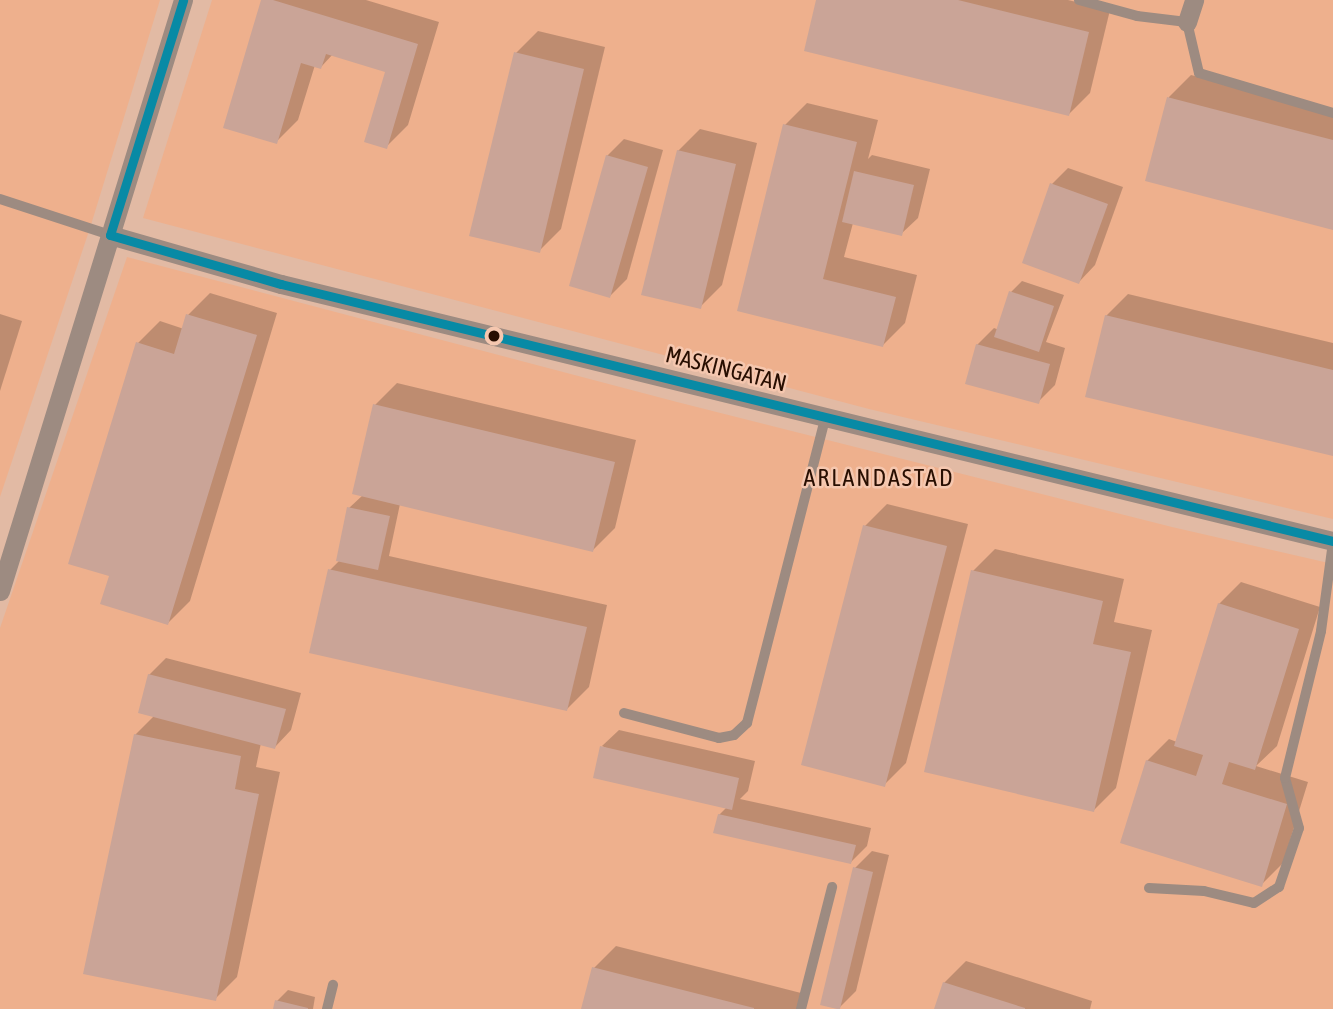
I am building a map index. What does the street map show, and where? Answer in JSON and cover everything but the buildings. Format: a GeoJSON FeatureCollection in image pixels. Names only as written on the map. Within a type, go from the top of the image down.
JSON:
{"type":"FeatureCollection","features":[{"type":"Feature","properties":{"kind":"street"},"geometry":{"type":"LineString","coordinates":[[0,591],[183,0]]}},
{"type":"Feature","properties":{"kind":"street"},"geometry":{"type":"LineString","coordinates":[[1188,22],[1194,0]]}},
{"type":"Feature","properties":{"kind":"street","name":"MASKINGATAN"},"geometry":{"type":"LineString","coordinates":[[110,235],[281,284],[1333,542]]}},
{"type":"Feature","properties":{"kind":"lane"},"geometry":{"type":"LineString","coordinates":[[1079,0],[1137,16],[1188,22],[1199,73],[1333,113]]}},
{"type":"Feature","properties":{"kind":"lane"},"geometry":{"type":"LineString","coordinates":[[0,198],[110,235]]}},
{"type":"Feature","properties":{"kind":"lane"},"geometry":{"type":"LineString","coordinates":[[624,713],[719,738],[734,736],[747,723],[825,419]]}},
{"type":"Feature","properties":{"kind":"lane"},"geometry":{"type":"LineString","coordinates":[[1149,888],[1204,891],[1254,903],[1279,887],[1299,828],[1285,778],[1321,631],[1333,542]]}},
{"type":"Feature","properties":{"kind":"lane"},"geometry":{"type":"LineString","coordinates":[[801,1009],[832,887]]}},
{"type":"Feature","properties":{"kind":"lane"},"geometry":{"type":"LineString","coordinates":[[327,1009],[333,985]]}},
{"type":"Feature","properties":{"kind":"shaded area"},"geometry":{"type":"Polygon","coordinates":[[[0,0],[160,0],[90,228],[0,497],[0,0]]]}},
{"type":"Feature","properties":{"kind":"shaded area"},"geometry":{"type":"Polygon","coordinates":[[[212,0],[1333,0],[1333,519],[869,409],[143,218],[212,0]]]}},
{"type":"Feature","properties":{"kind":"shaded area"},"geometry":{"type":"Polygon","coordinates":[[[127,257],[677,402],[1172,527],[1333,564],[1333,1009],[0,1009],[0,628],[127,257]]]}},
{"type":"Feature","properties":{"kind":"transit line"},"geometry":{"type":"LineString","coordinates":[[110,235],[183,0]]}},
{"type":"Feature","properties":{"kind":"transit line"},"geometry":{"type":"LineString","coordinates":[[110,235],[281,284],[1333,541]]}},
{"type":"Feature","properties":{"kind":"district","name":"ARLANDASTAD"},"geometry":{"type":"Point","coordinates":[879,478]}}]}
